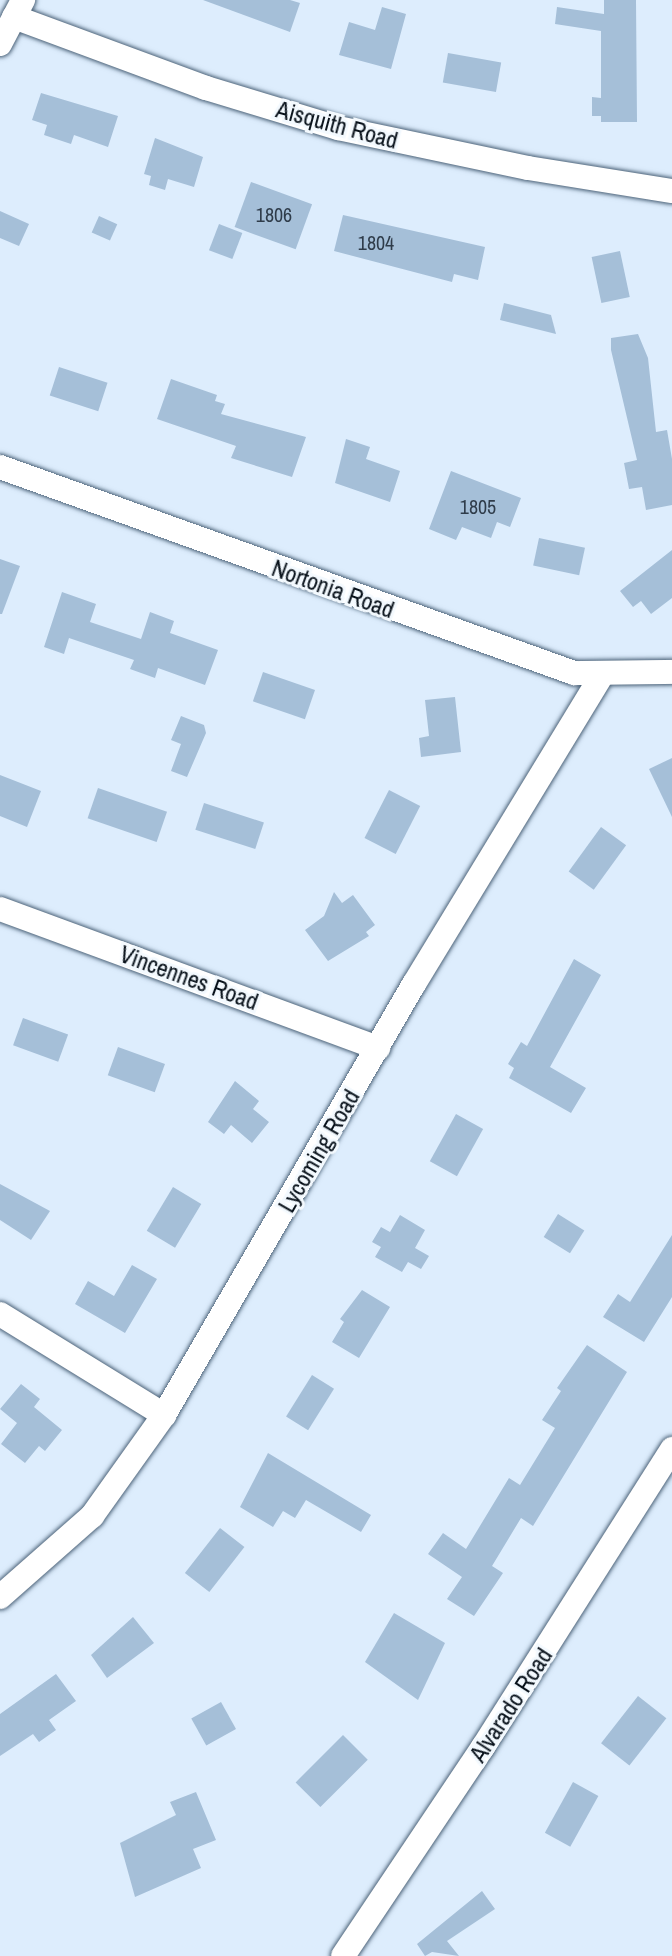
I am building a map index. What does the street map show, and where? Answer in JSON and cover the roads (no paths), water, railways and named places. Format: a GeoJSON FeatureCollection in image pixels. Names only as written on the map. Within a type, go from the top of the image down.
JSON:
{"type":"FeatureCollection","features":[{"type":"Feature","properties":{"kind":"street"},"geometry":{"type":"LineString","coordinates":[[0,44],[18,9]]}},
{"type":"Feature","properties":{"kind":"street","name":"Aisquith Road"},"geometry":{"type":"LineString","coordinates":[[18,9],[206,88],[338,128],[514,165],[672,191]]}},
{"type":"Feature","properties":{"kind":"street","name":"Nortonia Road"},"geometry":{"type":"LineString","coordinates":[[0,467],[452,632],[574,673],[672,672]]}},
{"type":"Feature","properties":{"kind":"street","name":"Lycoming Road"},"geometry":{"type":"LineString","coordinates":[[0,1597],[92,1516],[164,1415],[378,1048],[602,675]]}},
{"type":"Feature","properties":{"kind":"street","name":"Vincennes Road"},"geometry":{"type":"LineString","coordinates":[[0,909],[378,1048]]}},
{"type":"Feature","properties":{"kind":"street"},"geometry":{"type":"LineString","coordinates":[[0,1314],[164,1415]]}},
{"type":"Feature","properties":{"kind":"street","name":"Alvarado Road"},"geometry":{"type":"LineString","coordinates":[[343,1956],[483,1747],[672,1449]]}}]}
